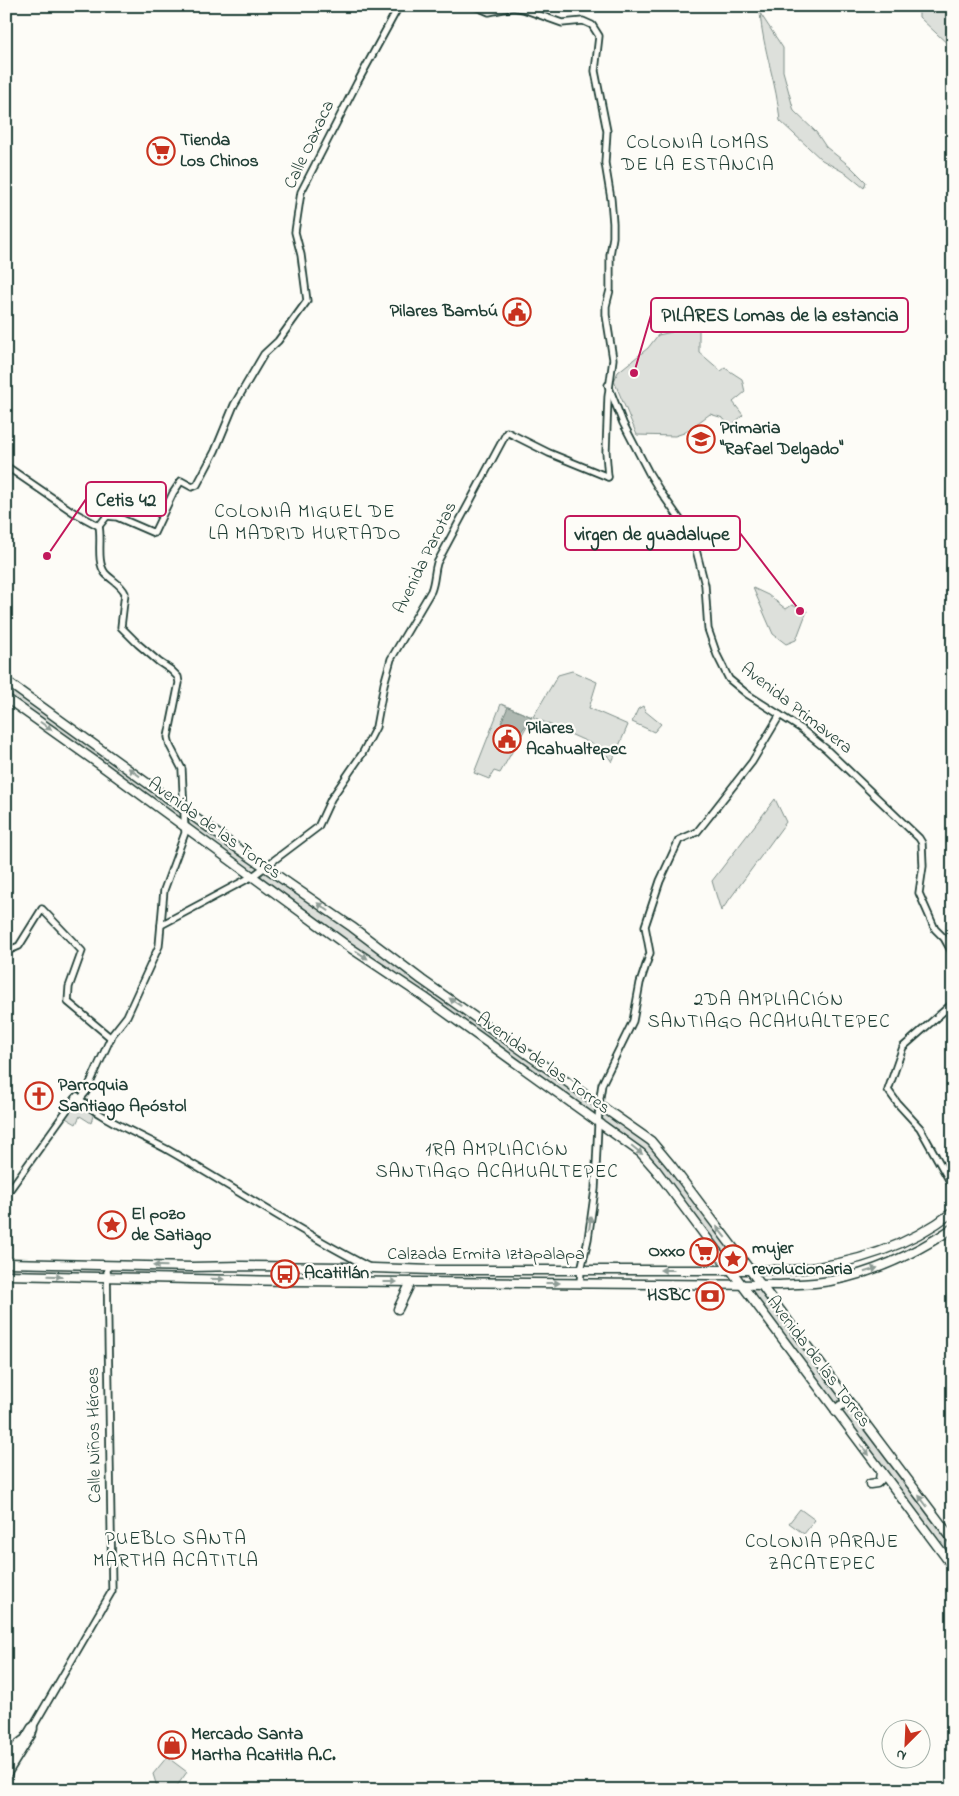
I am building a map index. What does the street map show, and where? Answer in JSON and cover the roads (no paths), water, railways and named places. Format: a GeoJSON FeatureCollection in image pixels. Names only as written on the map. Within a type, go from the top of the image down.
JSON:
{"type":"FeatureCollection","features":[{"type":"Feature","properties":{"kind":"main road","name":"Avenida de las Torres"},"geometry":{"type":"LineString","coordinates":[[6,681],[264,867],[352,927],[431,986],[642,1134],[660,1150],[953,1540]]}},
{"type":"Feature","properties":{"kind":"main road","name":"Avenida de las Torres"},"geometry":{"type":"LineString","coordinates":[[6,698],[124,781],[185,828],[346,945],[424,996],[598,1123],[633,1146],[648,1160],[953,1567]]}},
{"type":"Feature","properties":{"kind":"main road"},"geometry":{"type":"LineString","coordinates":[[424,996],[431,986]]}},
{"type":"Feature","properties":{"kind":"main road","name":"Calzada Ermita Iztapalapa"},"geometry":{"type":"LineString","coordinates":[[6,1263],[447,1270],[792,1270],[833,1265],[874,1254],[907,1240],[953,1212]]}},
{"type":"Feature","properties":{"kind":"main road"},"geometry":{"type":"LineString","coordinates":[[936,1224],[943,1234]]}},
{"type":"Feature","properties":{"kind":"main road","name":"Calzada Ermita Iztapalapa"},"geometry":{"type":"LineString","coordinates":[[6,1275],[331,1282],[741,1285],[811,1283],[843,1278],[878,1267],[912,1252],[953,1228]]}},
{"type":"Feature","properties":{"kind":"main road"},"geometry":{"type":"LineString","coordinates":[[907,1240],[912,1252]]}},
{"type":"Feature","properties":{"kind":"main road"},"geometry":{"type":"LineString","coordinates":[[331,1267],[331,1282]]}},
{"type":"Feature","properties":{"kind":"main road"},"geometry":{"type":"LineString","coordinates":[[447,1270],[447,1283]]}},
{"type":"Feature","properties":{"kind":"main road"},"geometry":{"type":"LineString","coordinates":[[398,1309],[410,1282]]}},
{"type":"Feature","properties":{"kind":"main road"},"geometry":{"type":"LineString","coordinates":[[827,1399],[831,1401],[838,1400],[841,1390]]}},
{"type":"Feature","properties":{"kind":"main road"},"geometry":{"type":"LineString","coordinates":[[836,1412],[839,1406],[843,1404],[853,1406]]}},
{"type":"Feature","properties":{"kind":"main road"},"geometry":{"type":"LineString","coordinates":[[870,1484],[879,1482],[881,1472]]}},
{"type":"Feature","properties":{"kind":"street","name":"Calle Oaxaca"},"geometry":{"type":"LineString","coordinates":[[99,526],[107,516],[117,517],[154,533],[181,480],[192,487],[197,485],[215,451],[234,405],[264,354],[278,341],[307,301],[301,255],[295,232],[301,192],[399,6]]}},
{"type":"Feature","properties":{"kind":"street"},"geometry":{"type":"LineString","coordinates":[[474,6],[489,12],[513,7],[562,23],[588,22],[595,29],[598,36],[595,71],[607,131],[605,163],[613,223],[610,255],[610,290],[606,306],[606,328],[613,359],[608,385]]}},
{"type":"Feature","properties":{"kind":"street","name":"Avenida Parotas"},"geometry":{"type":"LineString","coordinates":[[161,925],[253,876],[318,827],[331,799],[371,738],[376,727],[382,692],[391,659],[431,590],[435,582],[434,572],[437,563],[507,432],[549,453],[608,477],[606,452],[608,385]]}},
{"type":"Feature","properties":{"kind":"street","name":"Avenida Primavera"},"geometry":{"type":"LineString","coordinates":[[608,385],[623,423],[653,479],[693,538],[705,585],[708,629],[729,678],[738,687],[826,748],[919,838],[922,843],[923,866],[919,893],[935,929],[944,938],[953,954]]}},
{"type":"Feature","properties":{"kind":"street"},"geometry":{"type":"LineString","coordinates":[[6,466],[73,512],[99,526],[101,545],[99,561],[105,572],[123,588],[121,628],[178,677],[179,683],[168,738],[182,769],[185,828],[185,833],[164,890],[159,946],[127,1016],[111,1038],[86,1092],[78,1098],[6,1195]]}},
{"type":"Feature","properties":{"kind":"street"},"geometry":{"type":"LineString","coordinates":[[580,1284],[595,1188],[599,1104],[604,1077],[624,1043],[633,1021],[640,983],[650,953],[645,926],[660,881],[679,840],[696,832],[705,822],[752,762],[780,715]]}},
{"type":"Feature","properties":{"kind":"street"},"geometry":{"type":"LineString","coordinates":[[6,944],[12,949],[19,946],[42,909],[82,951],[69,987],[68,1002],[111,1038]]}},
{"type":"Feature","properties":{"kind":"street"},"geometry":{"type":"LineString","coordinates":[[953,1003],[903,1048],[888,1090],[920,1128],[953,1187]]}},
{"type":"Feature","properties":{"kind":"street"},"geometry":{"type":"LineString","coordinates":[[78,1098],[104,1116],[150,1140],[307,1234],[373,1268]]}},
{"type":"Feature","properties":{"kind":"street","name":"Calle Niños Héroes"},"geometry":{"type":"LineString","coordinates":[[26,1740],[30,1727],[34,1725],[112,1591],[107,1265]]}},
{"type":"Feature","properties":{"kind":"street"},"geometry":{"type":"LineString","coordinates":[[6,1769],[26,1740]]}},
{"type":"Feature","properties":{"kind":"street"},"geometry":{"type":"LineString","coordinates":[[6,1762],[17,1744],[26,1740]]}},
{"type":"Feature","properties":{"kind":"street"},"geometry":{"type":"LineString","coordinates":[[6,1777],[26,1740]]}},
{"type":"Feature","properties":{"kind":"place","name":"Tienda Los Chinos"},"geometry":{"type":"Point","coordinates":[161,151]}},
{"type":"Feature","properties":{"kind":"place","name":"Pilares Bambú"},"geometry":{"type":"Point","coordinates":[517,312]}},
{"type":"Feature","properties":{"kind":"place","name":"PILARES Lomas de la estancia"},"geometry":{"type":"Point","coordinates":[634,373]}},
{"type":"Feature","properties":{"kind":"place","name":"Primaria \"Rafael Delgado\""},"geometry":{"type":"Point","coordinates":[701,439]}},
{"type":"Feature","properties":{"kind":"place","name":"Cetis 42"},"geometry":{"type":"Point","coordinates":[47,556]}},
{"type":"Feature","properties":{"kind":"place","name":"virgen de guadalupe"},"geometry":{"type":"Point","coordinates":[800,611]}},
{"type":"Feature","properties":{"kind":"place","name":"Pilares Acahualtepec"},"geometry":{"type":"Point","coordinates":[507,739]}},
{"type":"Feature","properties":{"kind":"place","name":"Parroquia Santiago Apóstol"},"geometry":{"type":"Point","coordinates":[39,1096]}},
{"type":"Feature","properties":{"kind":"place","name":"El pozo de Satiago"},"geometry":{"type":"Point","coordinates":[112,1225]}},
{"type":"Feature","properties":{"kind":"place","name":"Oxxo"},"geometry":{"type":"Point","coordinates":[704,1252]}},
{"type":"Feature","properties":{"kind":"place","name":"mujer revolucionaria"},"geometry":{"type":"Point","coordinates":[733,1259]}},
{"type":"Feature","properties":{"kind":"place","name":"Acatitlán"},"geometry":{"type":"Point","coordinates":[285,1274]}},
{"type":"Feature","properties":{"kind":"place","name":"HSBC"},"geometry":{"type":"Point","coordinates":[710,1296]}},
{"type":"Feature","properties":{"kind":"place","name":"Mercado Santa Martha Acatitla A.C."},"geometry":{"type":"Point","coordinates":[172,1745]}},
{"type":"Feature","properties":{"kind":"district","name":"COLONIA LOMAS DE LA ESTANCIA"},"geometry":{"type":"Point","coordinates":[698,154]}},
{"type":"Feature","properties":{"kind":"district","name":"COLONIA MIGUEL DE LA MADRID HURTADO"},"geometry":{"type":"Point","coordinates":[305,523]}},
{"type":"Feature","properties":{"kind":"district","name":"2DA AMPLIACIÓN SANTIAGO ACAHUALTEPEC"},"geometry":{"type":"Point","coordinates":[769,1011]}},
{"type":"Feature","properties":{"kind":"district","name":"1RA AMPLIACIÓN SANTIAGO ACAHUALTEPEC"},"geometry":{"type":"Point","coordinates":[497,1161]}},
{"type":"Feature","properties":{"kind":"district","name":"PUEBLO SANTA MARTHA ACATITLA"},"geometry":{"type":"Point","coordinates":[176,1550]}},
{"type":"Feature","properties":{"kind":"district","name":"COLONIA PARAJE ZACATEPEC"},"geometry":{"type":"Point","coordinates":[822,1553]}}]}
